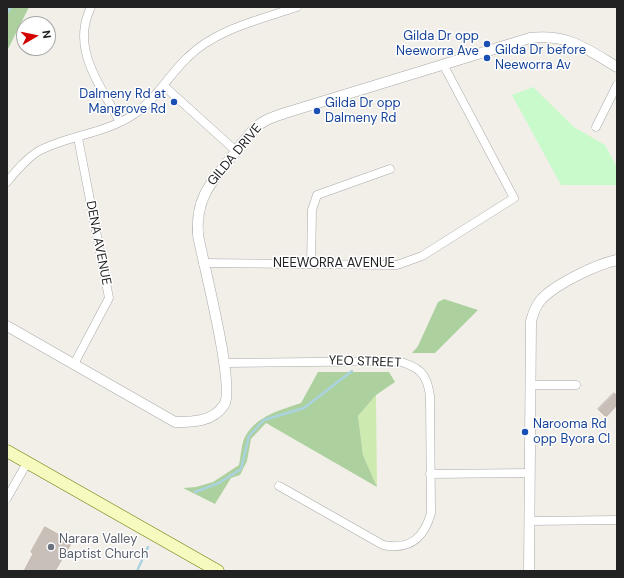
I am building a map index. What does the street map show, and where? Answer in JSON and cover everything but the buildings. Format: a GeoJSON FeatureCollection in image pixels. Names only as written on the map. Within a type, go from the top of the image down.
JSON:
{"type":"FeatureCollection","features":[{"type":"Feature","properties":{"kind":"main road"},"geometry":{"type":"LineString","coordinates":[[7,451],[218,571]]}},
{"type":"Feature","properties":{"kind":"street"},"geometry":{"type":"LineString","coordinates":[[91,7],[84,25],[84,48],[87,60],[120,122]]}},
{"type":"Feature","properties":{"kind":"street"},"geometry":{"type":"LineString","coordinates":[[7,182],[26,161],[38,152],[120,122],[146,106],[188,57],[209,41],[244,25],[297,7]]}},
{"type":"Feature","properties":{"kind":"street","name":"GILDA DRIVE"},"geometry":{"type":"LineString","coordinates":[[7,326],[177,422],[197,421],[212,417],[225,405],[228,385],[226,363],[203,263],[197,222],[200,206],[211,183],[253,130],[268,119],[444,66],[530,38],[551,36],[575,43],[617,67]]}},
{"type":"Feature","properties":{"kind":"street","name":"NEEWORRA AVENUE"},"geometry":{"type":"LineString","coordinates":[[203,263],[397,265],[422,256],[514,198],[444,66]]}},
{"type":"Feature","properties":{"kind":"street"},"geometry":{"type":"LineString","coordinates":[[596,126],[617,85]]}},
{"type":"Feature","properties":{"kind":"street"},"geometry":{"type":"LineString","coordinates":[[164,86],[236,151]]}},
{"type":"Feature","properties":{"kind":"street","name":"DENA AVENUE"},"geometry":{"type":"LineString","coordinates":[[74,364],[109,298],[78,138]]}},
{"type":"Feature","properties":{"kind":"street"},"geometry":{"type":"LineString","coordinates":[[311,264],[312,210],[317,195],[390,169]]}},
{"type":"Feature","properties":{"kind":"street"},"geometry":{"type":"LineString","coordinates":[[529,571],[531,321],[540,301],[587,270],[617,260]]}},
{"type":"Feature","properties":{"kind":"street","name":"YEO STREET"},"geometry":{"type":"LineString","coordinates":[[226,363],[398,361],[413,367],[424,374],[429,387],[430,513],[424,531],[413,541],[397,546],[383,545],[279,486]]}},
{"type":"Feature","properties":{"kind":"street"},"geometry":{"type":"LineString","coordinates":[[530,385],[576,385]]}},
{"type":"Feature","properties":{"kind":"street"},"geometry":{"type":"LineString","coordinates":[[7,498],[27,463]]}},
{"type":"Feature","properties":{"kind":"street"},"geometry":{"type":"LineString","coordinates":[[430,474],[530,473]]}},
{"type":"Feature","properties":{"kind":"street"},"geometry":{"type":"LineString","coordinates":[[530,521],[617,520]]}},
{"type":"Feature","properties":{"kind":"green space"},"geometry":{"type":"Polygon","coordinates":[[[7,7],[29,7],[24,16],[16,16],[16,33],[7,51],[7,7]]]}},
{"type":"Feature","properties":{"kind":"green space"},"geometry":{"type":"Polygon","coordinates":[[[533,87],[574,127],[605,145],[617,167],[617,185],[561,185],[512,95],[533,87]]]}},
{"type":"Feature","properties":{"kind":"green space"},"geometry":{"type":"Polygon","coordinates":[[[444,299],[478,310],[435,353],[412,353],[418,346],[438,302],[444,299]]]}},
{"type":"Feature","properties":{"kind":"green space"},"geometry":{"type":"Polygon","coordinates":[[[318,372],[389,372],[395,382],[376,395],[358,416],[363,455],[377,487],[266,423],[251,439],[247,461],[240,475],[231,478],[215,504],[183,488],[196,487],[213,482],[239,465],[243,442],[251,428],[270,414],[301,403],[318,372]]]}},
{"type":"Feature","properties":{"kind":"green space"},"geometry":{"type":"Polygon","coordinates":[[[376,395],[377,487],[363,455],[358,416],[376,395]]]}},
{"type":"Feature","properties":{"kind":"waterway"},"geometry":{"type":"LineString","coordinates":[[7,13],[11,7]]}},
{"type":"Feature","properties":{"kind":"waterway"},"geometry":{"type":"LineString","coordinates":[[195,492],[219,483],[241,469],[249,436],[264,420],[304,408],[352,371]]}},
{"type":"Feature","properties":{"kind":"waterway"},"geometry":{"type":"LineString","coordinates":[[137,571],[148,547]]}},
{"type":"Feature","properties":{"kind":"place","name":"Gilda Dr opp Neeworra Ave"},"geometry":{"type":"Point","coordinates":[487,44]}},
{"type":"Feature","properties":{"kind":"place","name":"Gilda Dr before Neeworra Av"},"geometry":{"type":"Point","coordinates":[487,58]}},
{"type":"Feature","properties":{"kind":"place","name":"Dalmeny Rd at Mangrove Rd"},"geometry":{"type":"Point","coordinates":[174,102]}},
{"type":"Feature","properties":{"kind":"place","name":"Gilda Dr opp Dalmeny Rd"},"geometry":{"type":"Point","coordinates":[317,111]}},
{"type":"Feature","properties":{"kind":"place","name":"Narooma Rd opp Byora Cl"},"geometry":{"type":"Point","coordinates":[525,432]}},
{"type":"Feature","properties":{"kind":"place","name":"Narara Valley Baptist Church"},"geometry":{"type":"Point","coordinates":[51,547]}}]}
